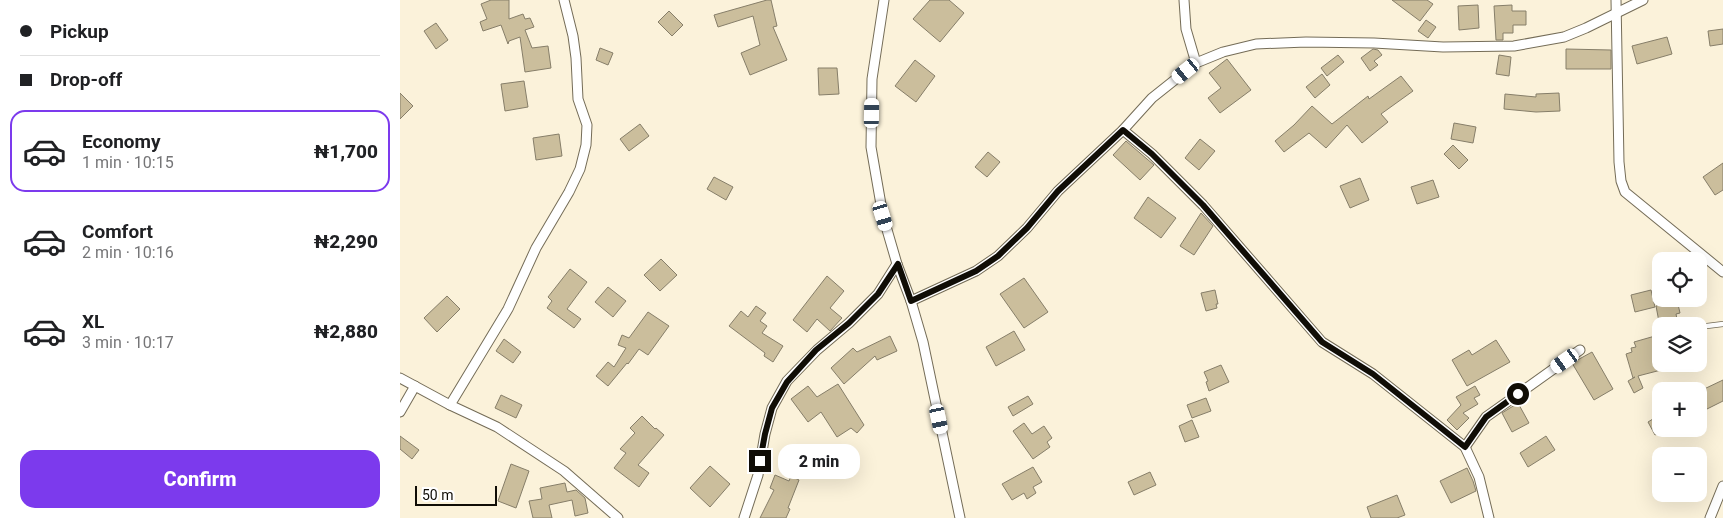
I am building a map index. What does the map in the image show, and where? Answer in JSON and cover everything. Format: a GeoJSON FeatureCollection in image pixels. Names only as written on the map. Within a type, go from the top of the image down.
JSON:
{"type":"FeatureCollection","features":[{"type":"Feature","properties":{"kind":"street"},"geometry":{"type":"LineString","coordinates":[[450,405],[508,309],[536,248],[569,192],[580,169],[586,145],[587,125],[578,99],[573,36],[564,0]]}},
{"type":"Feature","properties":{"kind":"street"},"geometry":{"type":"LineString","coordinates":[[884,0],[872,79],[871,147],[883,216],[923,342],[960,518]]}},
{"type":"Feature","properties":{"kind":"street"},"geometry":{"type":"LineString","coordinates":[[1184,0],[1186,29],[1196,63]]}},
{"type":"Feature","properties":{"kind":"street"},"geometry":{"type":"LineString","coordinates":[[1616,0],[1618,162],[1625,192],[1723,272]]}},
{"type":"Feature","properties":{"kind":"street"},"geometry":{"type":"LineString","coordinates":[[911,301],[976,271],[998,256],[1027,228],[1058,191],[1123,130],[1152,98],[1196,63],[1224,52],[1256,44],[1306,42],[1444,47],[1514,46],[1564,37],[1643,0]]}},
{"type":"Feature","properties":{"kind":"street"},"geometry":{"type":"LineString","coordinates":[[1123,130],[1152,154],[1203,205],[1322,342],[1373,374],[1465,447],[1479,477],[1489,518]]}},
{"type":"Feature","properties":{"kind":"street"},"geometry":{"type":"LineString","coordinates":[[744,518],[758,475],[765,434],[772,408],[787,382],[816,350],[849,323],[878,294],[898,264]]}},
{"type":"Feature","properties":{"kind":"street"},"geometry":{"type":"LineString","coordinates":[[1465,447],[1486,417],[1580,350]]}},
{"type":"Feature","properties":{"kind":"street"},"geometry":{"type":"LineString","coordinates":[[400,378],[450,405],[497,427],[556,466],[618,518]]}},
{"type":"Feature","properties":{"kind":"street"},"geometry":{"type":"LineString","coordinates":[[400,412],[415,386]]}},
{"type":"Feature","properties":{"kind":"street"},"geometry":{"type":"LineString","coordinates":[[1710,518],[1723,486]]}},
{"type":"Feature","properties":{"kind":"lane"},"geometry":{"type":"LineString","coordinates":[[1707,326],[1723,324]]}},
{"type":"Feature","properties":{"kind":"building"},"geometry":{"type":"Polygon","coordinates":[[[491,0],[509,0],[509,19],[523,14],[525,19],[530,18],[534,27],[525,30],[532,48],[548,46],[551,68],[525,72],[520,37],[509,41],[508,44],[501,25],[483,31],[480,22],[487,19],[481,4],[491,0]]]}},
{"type":"Feature","properties":{"kind":"building"},"geometry":{"type":"Polygon","coordinates":[[[771,0],[777,26],[773,27],[787,60],[750,75],[741,53],[760,45],[753,16],[718,27],[714,15],[771,0]]]}},
{"type":"Feature","properties":{"kind":"building"},"geometry":{"type":"Polygon","coordinates":[[[930,0],[949,0],[964,13],[940,42],[913,19],[930,0]]]}},
{"type":"Feature","properties":{"kind":"building"},"geometry":{"type":"Polygon","coordinates":[[[1392,0],[1427,0],[1433,4],[1420,21],[1392,0]]]}},
{"type":"Feature","properties":{"kind":"building"},"geometry":{"type":"Polygon","coordinates":[[[1478,5],[1479,28],[1459,30],[1458,6],[1478,5]]]}},
{"type":"Feature","properties":{"kind":"building"},"geometry":{"type":"Polygon","coordinates":[[[1512,5],[1512,11],[1526,11],[1526,25],[1513,25],[1513,33],[1503,33],[1503,40],[1496,40],[1494,6],[1512,5]]]}},
{"type":"Feature","properties":{"kind":"building"},"geometry":{"type":"Polygon","coordinates":[[[669,11],[683,25],[672,36],[658,22],[669,11]]]}},
{"type":"Feature","properties":{"kind":"building"},"geometry":{"type":"Polygon","coordinates":[[[1426,20],[1436,27],[1428,38],[1418,31],[1426,20]]]}},
{"type":"Feature","properties":{"kind":"building"},"geometry":{"type":"Polygon","coordinates":[[[436,23],[448,40],[436,49],[424,31],[436,23]]]}},
{"type":"Feature","properties":{"kind":"building"},"geometry":{"type":"Polygon","coordinates":[[[1723,29],[1723,44],[1710,46],[1708,31],[1723,29]]]}},
{"type":"Feature","properties":{"kind":"building"},"geometry":{"type":"Polygon","coordinates":[[[1667,37],[1672,54],[1637,64],[1632,46],[1667,37]]]}},
{"type":"Feature","properties":{"kind":"building"},"geometry":{"type":"Polygon","coordinates":[[[600,48],[613,53],[608,65],[596,60],[600,48]]]}},
{"type":"Feature","properties":{"kind":"building"},"geometry":{"type":"Polygon","coordinates":[[[1373,49],[1378,50],[1382,55],[1374,61],[1378,65],[1370,71],[1361,58],[1373,49]]]}},
{"type":"Feature","properties":{"kind":"building"},"geometry":{"type":"Polygon","coordinates":[[[1566,49],[1611,50],[1611,69],[1566,69],[1566,49]]]}},
{"type":"Feature","properties":{"kind":"building"},"geometry":{"type":"Polygon","coordinates":[[[1338,55],[1344,62],[1327,76],[1321,68],[1338,55]]]}},
{"type":"Feature","properties":{"kind":"building"},"geometry":{"type":"Polygon","coordinates":[[[1499,55],[1511,57],[1509,76],[1496,74],[1499,55]]]}},
{"type":"Feature","properties":{"kind":"building"},"geometry":{"type":"Polygon","coordinates":[[[1227,59],[1251,90],[1220,113],[1208,98],[1221,88],[1209,73],[1227,59]]]}},
{"type":"Feature","properties":{"kind":"building"},"geometry":{"type":"Polygon","coordinates":[[[915,60],[935,76],[916,102],[895,86],[915,60]]]}},
{"type":"Feature","properties":{"kind":"building"},"geometry":{"type":"Polygon","coordinates":[[[818,68],[837,68],[839,94],[819,95],[818,68]]]}},
{"type":"Feature","properties":{"kind":"building"},"geometry":{"type":"Polygon","coordinates":[[[1322,74],[1330,85],[1315,98],[1306,87],[1322,74]]]}},
{"type":"Feature","properties":{"kind":"building"},"geometry":{"type":"Polygon","coordinates":[[[1401,76],[1413,91],[1381,114],[1388,122],[1362,143],[1347,125],[1326,148],[1309,133],[1284,152],[1275,141],[1312,106],[1332,124],[1368,96],[1369,99],[1401,76]]]}},
{"type":"Feature","properties":{"kind":"building"},"geometry":{"type":"Polygon","coordinates":[[[524,81],[528,107],[505,111],[501,84],[524,81]]]}},
{"type":"Feature","properties":{"kind":"building"},"geometry":{"type":"Polygon","coordinates":[[[400,93],[413,106],[400,119],[400,93]]]}},
{"type":"Feature","properties":{"kind":"building"},"geometry":{"type":"Polygon","coordinates":[[[1559,93],[1560,111],[1536,112],[1504,109],[1505,94],[1536,97],[1536,94],[1559,93]]]}},
{"type":"Feature","properties":{"kind":"building"},"geometry":{"type":"Polygon","coordinates":[[[1454,123],[1476,127],[1473,143],[1451,139],[1454,123]]]}},
{"type":"Feature","properties":{"kind":"building"},"geometry":{"type":"Polygon","coordinates":[[[640,124],[649,136],[629,151],[620,139],[640,124]]]}},
{"type":"Feature","properties":{"kind":"building"},"geometry":{"type":"Polygon","coordinates":[[[559,134],[562,156],[536,160],[533,138],[559,134]]]}},
{"type":"Feature","properties":{"kind":"building"},"geometry":{"type":"Polygon","coordinates":[[[1200,139],[1215,151],[1199,170],[1185,158],[1200,139]]]}},
{"type":"Feature","properties":{"kind":"building"},"geometry":{"type":"Polygon","coordinates":[[[1126,141],[1154,165],[1140,180],[1113,155],[1126,141]]]}},
{"type":"Feature","properties":{"kind":"building"},"geometry":{"type":"Polygon","coordinates":[[[1453,145],[1468,160],[1459,169],[1444,154],[1453,145]]]}},
{"type":"Feature","properties":{"kind":"building"},"geometry":{"type":"Polygon","coordinates":[[[988,152],[1000,162],[987,177],[975,167],[988,152]]]}},
{"type":"Feature","properties":{"kind":"building"},"geometry":{"type":"Polygon","coordinates":[[[1723,163],[1723,190],[1715,195],[1703,177],[1723,163]]]}},
{"type":"Feature","properties":{"kind":"building"},"geometry":{"type":"Polygon","coordinates":[[[714,177],[733,187],[726,200],[707,189],[714,177]]]}},
{"type":"Feature","properties":{"kind":"building"},"geometry":{"type":"Polygon","coordinates":[[[1360,178],[1369,200],[1350,208],[1340,186],[1360,178]]]}},
{"type":"Feature","properties":{"kind":"building"},"geometry":{"type":"Polygon","coordinates":[[[1433,180],[1439,197],[1417,204],[1411,187],[1433,180]]]}},
{"type":"Feature","properties":{"kind":"building"},"geometry":{"type":"Polygon","coordinates":[[[1148,197],[1176,218],[1161,238],[1134,218],[1148,197]]]}},
{"type":"Feature","properties":{"kind":"building"},"geometry":{"type":"Polygon","coordinates":[[[1201,213],[1213,226],[1194,255],[1180,246],[1201,213]]]}},
{"type":"Feature","properties":{"kind":"building"},"geometry":{"type":"Polygon","coordinates":[[[661,259],[677,275],[660,291],[644,275],[661,259]]]}},
{"type":"Feature","properties":{"kind":"building"},"geometry":{"type":"Polygon","coordinates":[[[570,269],[587,282],[567,309],[581,319],[574,328],[547,308],[552,301],[548,297],[570,269]]]}},
{"type":"Feature","properties":{"kind":"building"},"geometry":{"type":"Polygon","coordinates":[[[827,276],[844,291],[830,308],[842,318],[830,331],[817,319],[807,332],[793,320],[827,276]]]}},
{"type":"Feature","properties":{"kind":"building"},"geometry":{"type":"Polygon","coordinates":[[[1024,278],[1048,312],[1024,328],[1000,294],[1024,278]]]}},
{"type":"Feature","properties":{"kind":"building"},"geometry":{"type":"Polygon","coordinates":[[[608,287],[626,301],[613,317],[595,302],[608,287]]]}},
{"type":"Feature","properties":{"kind":"building"},"geometry":{"type":"Polygon","coordinates":[[[1215,290],[1217,308],[1206,311],[1201,293],[1215,290]]]}},
{"type":"Feature","properties":{"kind":"building"},"geometry":{"type":"Polygon","coordinates":[[[1651,290],[1652,307],[1655,307],[1635,312],[1631,295],[1651,290]]]}},
{"type":"Feature","properties":{"kind":"building"},"geometry":{"type":"Polygon","coordinates":[[[447,296],[460,309],[437,332],[424,318],[447,296]]]}},
{"type":"Feature","properties":{"kind":"building"},"geometry":{"type":"Polygon","coordinates":[[[756,306],[766,313],[760,321],[767,326],[762,333],[783,346],[773,362],[764,356],[765,353],[729,326],[741,311],[748,317],[756,306]]]}},
{"type":"Feature","properties":{"kind":"building"},"geometry":{"type":"Polygon","coordinates":[[[1656,307],[1679,307],[1680,313],[1676,314],[1677,317],[1658,317],[1656,307]]]}},
{"type":"Feature","properties":{"kind":"building"},"geometry":{"type":"Polygon","coordinates":[[[648,312],[669,326],[648,355],[639,349],[608,386],[596,376],[608,362],[614,367],[626,348],[618,345],[622,335],[629,338],[648,312]]]}},
{"type":"Feature","properties":{"kind":"building"},"geometry":{"type":"Polygon","coordinates":[[[1014,331],[1025,350],[996,366],[986,347],[1014,331]]]}},
{"type":"Feature","properties":{"kind":"building"},"geometry":{"type":"Polygon","coordinates":[[[890,336],[897,351],[877,360],[875,356],[844,384],[831,368],[853,348],[857,352],[890,336]]]}},
{"type":"Feature","properties":{"kind":"building"},"geometry":{"type":"Polygon","coordinates":[[[1652,337],[1653,372],[1638,376],[1643,388],[1634,393],[1628,381],[1635,377],[1633,378],[1626,354],[1632,352],[1631,348],[1636,347],[1634,342],[1652,337]]]}},
{"type":"Feature","properties":{"kind":"building"},"geometry":{"type":"Polygon","coordinates":[[[504,339],[521,352],[513,363],[496,351],[504,339]]]}},
{"type":"Feature","properties":{"kind":"building"},"geometry":{"type":"Polygon","coordinates":[[[1496,340],[1510,362],[1467,386],[1452,360],[1469,350],[1472,355],[1496,340]]]}},
{"type":"Feature","properties":{"kind":"building"},"geometry":{"type":"Polygon","coordinates":[[[1592,352],[1613,389],[1594,400],[1572,363],[1592,352]]]}},
{"type":"Feature","properties":{"kind":"building"},"geometry":{"type":"Polygon","coordinates":[[[1221,365],[1229,382],[1209,391],[1206,382],[1208,381],[1204,372],[1221,365]]]}},
{"type":"Feature","properties":{"kind":"building"},"geometry":{"type":"Polygon","coordinates":[[[1723,380],[1723,401],[1707,409],[1707,388],[1723,380]]]}},
{"type":"Feature","properties":{"kind":"building"},"geometry":{"type":"Polygon","coordinates":[[[838,384],[864,425],[857,433],[851,428],[837,437],[821,412],[808,422],[791,399],[808,386],[817,397],[838,384]]]}},
{"type":"Feature","properties":{"kind":"building"},"geometry":{"type":"Polygon","coordinates":[[[1475,386],[1480,395],[1474,398],[1478,404],[1463,413],[1469,418],[1457,430],[1447,420],[1461,405],[1456,397],[1475,386]]]}},
{"type":"Feature","properties":{"kind":"building"},"geometry":{"type":"Polygon","coordinates":[[[501,395],[522,405],[516,418],[495,408],[501,395]]]}},
{"type":"Feature","properties":{"kind":"building"},"geometry":{"type":"Polygon","coordinates":[[[1028,396],[1033,404],[1013,416],[1008,407],[1028,396]]]}},
{"type":"Feature","properties":{"kind":"building"},"geometry":{"type":"Polygon","coordinates":[[[1206,398],[1211,411],[1192,418],[1187,405],[1206,398]]]}},
{"type":"Feature","properties":{"kind":"building"},"geometry":{"type":"Polygon","coordinates":[[[1518,403],[1529,423],[1512,432],[1502,413],[1518,403]]]}},
{"type":"Feature","properties":{"kind":"building"},"geometry":{"type":"Polygon","coordinates":[[[642,416],[664,435],[638,465],[649,473],[639,487],[614,468],[626,453],[620,449],[635,433],[630,428],[642,416]]]}},
{"type":"Feature","properties":{"kind":"building"},"geometry":{"type":"Polygon","coordinates":[[[1192,420],[1199,437],[1185,442],[1179,426],[1192,420]]]}},
{"type":"Feature","properties":{"kind":"building"},"geometry":{"type":"Polygon","coordinates":[[[1652,420],[1652,429],[1648,422],[1652,420]]]}},
{"type":"Feature","properties":{"kind":"building"},"geometry":{"type":"Polygon","coordinates":[[[1024,423],[1032,434],[1044,426],[1052,438],[1047,442],[1050,447],[1033,459],[1013,431],[1024,423]]]}},
{"type":"Feature","properties":{"kind":"building"},"geometry":{"type":"Polygon","coordinates":[[[400,436],[419,450],[412,459],[400,449],[400,436]]]}},
{"type":"Feature","properties":{"kind":"building"},"geometry":{"type":"Polygon","coordinates":[[[1546,436],[1555,450],[1528,467],[1520,453],[1546,436]]]}},
{"type":"Feature","properties":{"kind":"building"},"geometry":{"type":"Polygon","coordinates":[[[511,464],[529,471],[516,508],[498,501],[511,464]]]}},
{"type":"Feature","properties":{"kind":"building"},"geometry":{"type":"Polygon","coordinates":[[[710,466],[730,484],[710,507],[690,488],[710,466]]]}},
{"type":"Feature","properties":{"kind":"building"},"geometry":{"type":"Polygon","coordinates":[[[1033,467],[1042,482],[1033,487],[1036,493],[1027,499],[1024,493],[1012,500],[1002,484],[1033,467]]]}},
{"type":"Feature","properties":{"kind":"building"},"geometry":{"type":"Polygon","coordinates":[[[1467,468],[1476,491],[1451,503],[1440,481],[1467,468]]]}},
{"type":"Feature","properties":{"kind":"building"},"geometry":{"type":"Polygon","coordinates":[[[1150,472],[1156,485],[1134,495],[1128,482],[1150,472]]]}},
{"type":"Feature","properties":{"kind":"building"},"geometry":{"type":"Polygon","coordinates":[[[775,475],[789,481],[791,476],[799,480],[788,508],[790,509],[786,518],[760,518],[774,490],[770,488],[775,475]]]}},
{"type":"Feature","properties":{"kind":"building"},"geometry":{"type":"Polygon","coordinates":[[[565,483],[567,492],[576,490],[585,498],[588,513],[575,516],[572,500],[549,505],[552,518],[533,518],[529,501],[542,499],[540,488],[565,483]]]}},
{"type":"Feature","properties":{"kind":"building"},"geometry":{"type":"Polygon","coordinates":[[[1397,495],[1405,515],[1397,518],[1371,518],[1367,507],[1397,495]]]}},
{"type":"Feature","properties":{"kind":"route"},"geometry":{"type":"LineString","coordinates":[[760,461],[772,408],[787,382],[816,350],[849,323],[878,294],[898,264],[911,301],[976,271],[998,256],[1027,228],[1058,191],[1123,130],[1152,154],[1203,205],[1322,342],[1373,374],[1465,447],[1486,417],[1518,394]]}}]}
